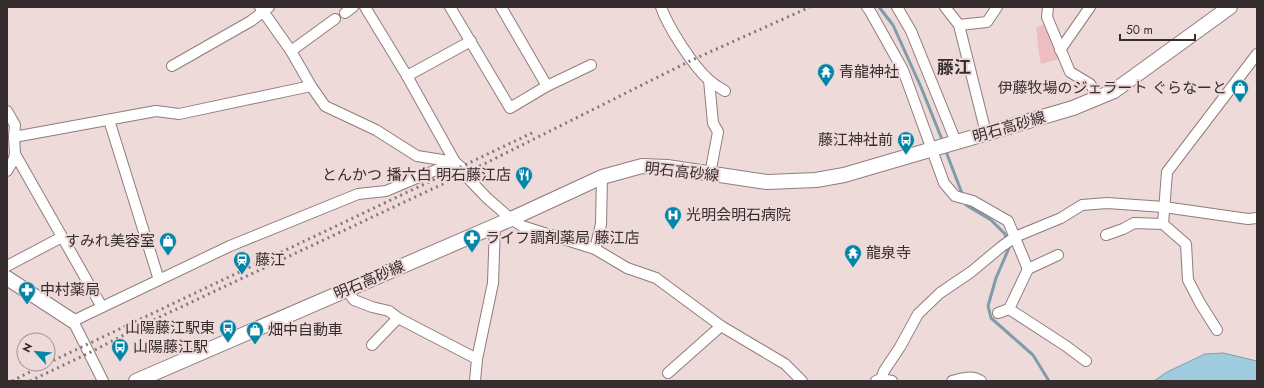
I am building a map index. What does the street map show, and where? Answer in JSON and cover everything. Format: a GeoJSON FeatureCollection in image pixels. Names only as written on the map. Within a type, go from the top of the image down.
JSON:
{"type":"FeatureCollection","features":[{"type":"Feature","properties":{"kind":"main road","name":"明石高砂線"},"geometry":{"type":"LineString","coordinates":[[136,381],[346,289],[512,219],[602,177],[642,166],[667,167],[767,182],[816,180],[844,174],[944,146],[1073,108],[1114,91],[1230,7]]}},
{"type":"Feature","properties":{"kind":"main road"},"geometry":{"type":"LineString","coordinates":[[7,278],[73,321]]}},
{"type":"Feature","properties":{"kind":"street"},"geometry":{"type":"LineString","coordinates":[[365,7],[407,76],[455,162],[461,167],[464,174],[487,198],[522,226],[595,249],[627,268],[656,278],[722,326],[785,364],[802,381]]}},
{"type":"Feature","properties":{"kind":"street"},"geometry":{"type":"LineString","coordinates":[[450,7],[510,108],[547,86],[591,65]]}},
{"type":"Feature","properties":{"kind":"street"},"geometry":{"type":"LineString","coordinates":[[501,7],[547,86]]}},
{"type":"Feature","properties":{"kind":"street"},"geometry":{"type":"LineString","coordinates":[[661,7],[666,20],[692,60],[709,80],[724,91]]}},
{"type":"Feature","properties":{"kind":"street"},"geometry":{"type":"LineString","coordinates":[[867,7],[944,146]]}},
{"type":"Feature","properties":{"kind":"street"},"geometry":{"type":"LineString","coordinates":[[897,7],[911,31],[944,146],[944,183],[955,196],[973,201],[1008,221],[1028,270]]}},
{"type":"Feature","properties":{"kind":"street"},"geometry":{"type":"LineString","coordinates":[[945,7],[959,26],[986,133]]}},
{"type":"Feature","properties":{"kind":"street"},"geometry":{"type":"LineString","coordinates":[[959,26],[987,22],[997,7]]}},
{"type":"Feature","properties":{"kind":"street"},"geometry":{"type":"LineString","coordinates":[[1048,7],[1047,17],[1070,72],[1090,84],[1099,97]]}},
{"type":"Feature","properties":{"kind":"street"},"geometry":{"type":"LineString","coordinates":[[1060,50],[1090,7]]}},
{"type":"Feature","properties":{"kind":"street"},"geometry":{"type":"LineString","coordinates":[[172,66],[251,21],[264,9],[311,86],[325,106],[376,130],[417,156],[455,162]]}},
{"type":"Feature","properties":{"kind":"street"},"geometry":{"type":"LineString","coordinates":[[291,51],[335,19]]}},
{"type":"Feature","properties":{"kind":"street"},"geometry":{"type":"LineString","coordinates":[[407,76],[471,41]]}},
{"type":"Feature","properties":{"kind":"street"},"geometry":{"type":"LineString","coordinates":[[1163,224],[1167,172],[1257,54]]}},
{"type":"Feature","properties":{"kind":"street"},"geometry":{"type":"LineString","coordinates":[[709,80],[713,123],[718,132],[710,174]]}},
{"type":"Feature","properties":{"kind":"street"},"geometry":{"type":"LineString","coordinates":[[14,137],[88,122],[109,120],[156,111],[179,114],[311,86]]}},
{"type":"Feature","properties":{"kind":"street"},"geometry":{"type":"LineString","coordinates":[[7,110],[15,125],[13,161],[7,171]]}},
{"type":"Feature","properties":{"kind":"street"},"geometry":{"type":"LineString","coordinates":[[109,120],[159,280]]}},
{"type":"Feature","properties":{"kind":"street"},"geometry":{"type":"LineString","coordinates":[[14,154],[102,307]]}},
{"type":"Feature","properties":{"kind":"street"},"geometry":{"type":"LineString","coordinates":[[103,381],[73,321],[230,246],[358,194],[386,192],[455,162]]}},
{"type":"Feature","properties":{"kind":"street"},"geometry":{"type":"LineString","coordinates":[[595,249],[601,224],[602,177]]}},
{"type":"Feature","properties":{"kind":"street"},"geometry":{"type":"LineString","coordinates":[[892,381],[879,380],[900,347],[918,314],[940,293],[971,272],[1015,237],[1061,218],[1082,205],[1107,203],[1164,207],[1248,219],[1257,218]]}},
{"type":"Feature","properties":{"kind":"street"},"geometry":{"type":"LineString","coordinates":[[1106,235],[1134,223],[1163,224],[1186,244],[1188,280],[1217,330]]}},
{"type":"Feature","properties":{"kind":"street"},"geometry":{"type":"LineString","coordinates":[[475,381],[477,359],[493,283],[495,225]]}},
{"type":"Feature","properties":{"kind":"street"},"geometry":{"type":"LineString","coordinates":[[7,266],[62,237]]}},
{"type":"Feature","properties":{"kind":"street"},"geometry":{"type":"LineString","coordinates":[[998,313],[1009,309],[1028,270],[1058,255]]}},
{"type":"Feature","properties":{"kind":"street"},"geometry":{"type":"LineString","coordinates":[[346,289],[354,300],[372,307],[389,311],[398,318],[477,359]]}},
{"type":"Feature","properties":{"kind":"street"},"geometry":{"type":"LineString","coordinates":[[1009,309],[1066,346],[1086,362]]}},
{"type":"Feature","properties":{"kind":"street"},"geometry":{"type":"LineString","coordinates":[[372,345],[398,318]]}},
{"type":"Feature","properties":{"kind":"street"},"geometry":{"type":"LineString","coordinates":[[668,373],[722,326]]}},
{"type":"Feature","properties":{"kind":"street"},"geometry":{"type":"LineString","coordinates":[[952,381],[964,377],[981,381]]}},
{"type":"Feature","properties":{"kind":"shaded area"},"geometry":{"type":"Polygon","coordinates":[[[1047,23],[1059,59],[1041,64],[1036,28],[1047,23]]]}},
{"type":"Feature","properties":{"kind":"water"},"geometry":{"type":"Polygon","coordinates":[[[1223,353],[1257,361],[1257,381],[1154,381],[1167,372],[1205,354],[1223,353]]]}},
{"type":"Feature","properties":{"kind":"waterway"},"geometry":{"type":"LineString","coordinates":[[879,7],[893,25],[921,87],[943,142]]}},
{"type":"Feature","properties":{"kind":"waterway"},"geometry":{"type":"LineString","coordinates":[[945,149],[963,196]]}},
{"type":"Feature","properties":{"kind":"waterway"},"geometry":{"type":"LineString","coordinates":[[965,202],[966,205],[991,220],[1005,234],[1009,248],[996,278],[988,306],[991,318],[1033,355],[1049,381]]}},
{"type":"Feature","properties":{"kind":"railway"},"geometry":{"type":"LineString","coordinates":[[30,381],[147,323],[464,174],[692,60],[810,7]]}},
{"type":"Feature","properties":{"kind":"railway"},"geometry":{"type":"LineString","coordinates":[[56,359],[534,132]]}},
{"type":"Feature","properties":{"kind":"railway"},"geometry":{"type":"LineString","coordinates":[[12,381],[30,372]]}},
{"type":"Feature","properties":{"kind":"place","name":"青龍神社"},"geometry":{"type":"Point","coordinates":[826,87]}},
{"type":"Feature","properties":{"kind":"place","name":"伊藤牧場のジェラート ぐらなーと"},"geometry":{"type":"Point","coordinates":[1240,103]}},
{"type":"Feature","properties":{"kind":"place","name":"藤江神社前"},"geometry":{"type":"Point","coordinates":[906,155]}},
{"type":"Feature","properties":{"kind":"place","name":"とんかつ 播六白 明石藤江店"},"geometry":{"type":"Point","coordinates":[524,190]}},
{"type":"Feature","properties":{"kind":"place","name":"光明会明石病院"},"geometry":{"type":"Point","coordinates":[673,230]}},
{"type":"Feature","properties":{"kind":"place","name":"ライフ調剤薬局 藤江店"},"geometry":{"type":"Point","coordinates":[472,253]}},
{"type":"Feature","properties":{"kind":"place","name":"すみれ美容室"},"geometry":{"type":"Point","coordinates":[168,256]}},
{"type":"Feature","properties":{"kind":"place","name":"龍泉寺"},"geometry":{"type":"Point","coordinates":[853,268]}},
{"type":"Feature","properties":{"kind":"place","name":"藤江"},"geometry":{"type":"Point","coordinates":[242,275]}},
{"type":"Feature","properties":{"kind":"place","name":"中村薬局"},"geometry":{"type":"Point","coordinates":[27,305]}},
{"type":"Feature","properties":{"kind":"place","name":"山陽藤江駅東"},"geometry":{"type":"Point","coordinates":[228,343]}},
{"type":"Feature","properties":{"kind":"place","name":"畑中自動車"},"geometry":{"type":"Point","coordinates":[255,345]}},
{"type":"Feature","properties":{"kind":"place","name":"山陽藤江駅"},"geometry":{"type":"Point","coordinates":[120,362]}},
{"type":"Feature","properties":{"kind":"district","name":"藤江"},"geometry":{"type":"Point","coordinates":[954,67]}}]}
